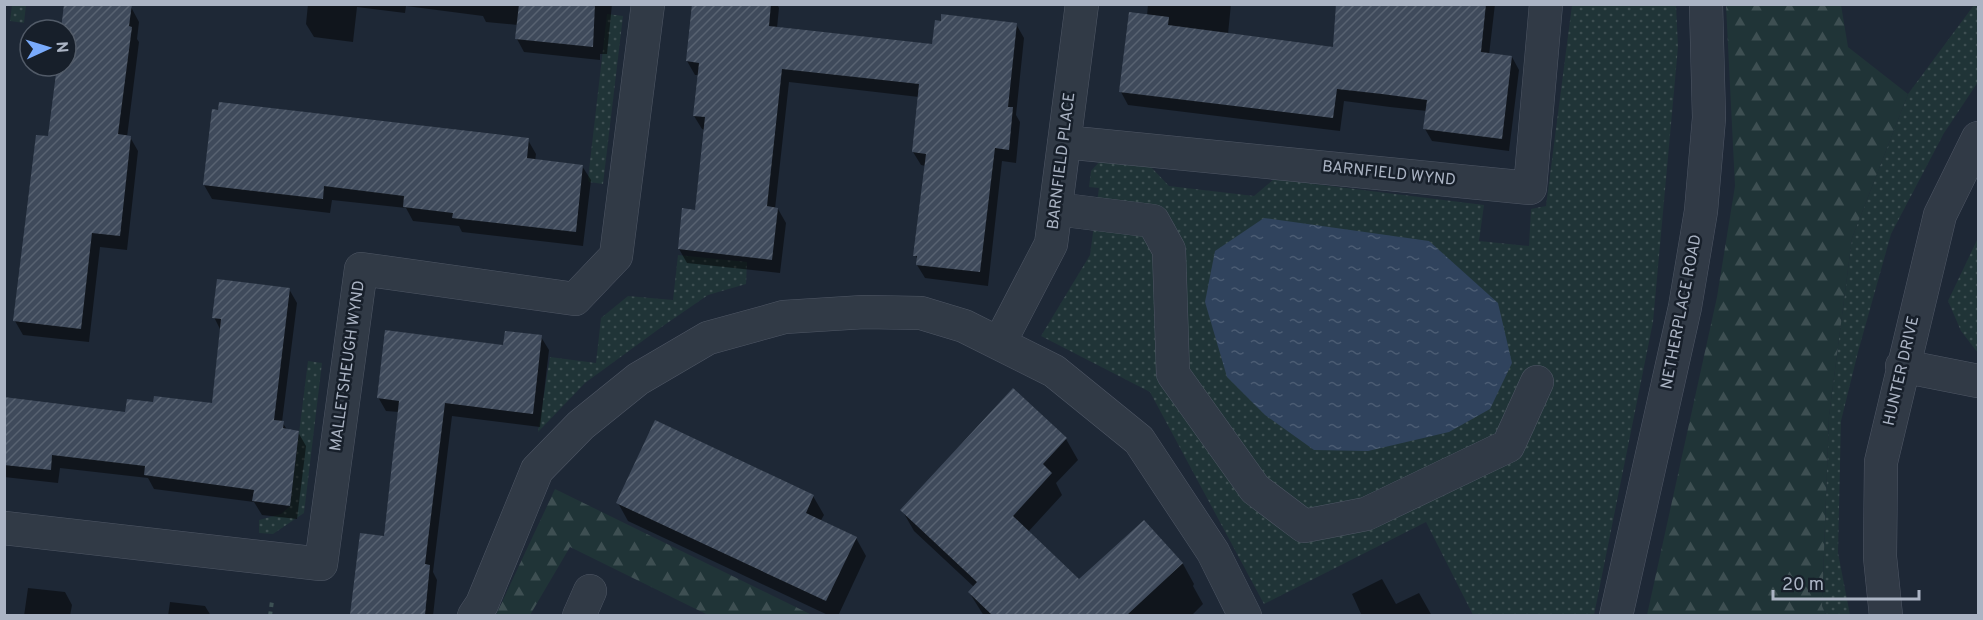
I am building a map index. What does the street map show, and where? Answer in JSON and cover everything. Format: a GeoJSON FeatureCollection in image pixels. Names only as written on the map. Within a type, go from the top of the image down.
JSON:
{"type":"FeatureCollection","features":[{"type":"Feature","properties":{"kind":"street","name":"MALLETSHEUGH WYND"},"geometry":{"type":"LineString","coordinates":[[4,528],[321,564],[361,269],[575,299],[616,256],[648,4]]}},
{"type":"Feature","properties":{"kind":"street","name":"BARNFIELD PLACE"},"geometry":{"type":"LineString","coordinates":[[1000,342],[1051,244],[1082,4]]}},
{"type":"Feature","properties":{"kind":"street","name":"BARNFIELD WYND"},"geometry":{"type":"LineString","coordinates":[[1064,142],[1530,188],[1546,4]]}},
{"type":"Feature","properties":{"kind":"street","name":"NETHERPLACE ROAD"},"geometry":{"type":"LineString","coordinates":[[1616,615],[1685,307],[1701,211],[1709,118],[1706,4]]}},
{"type":"Feature","properties":{"kind":"street","name":"HUNTER DRIVE"},"geometry":{"type":"LineString","coordinates":[[1887,615],[1880,557],[1881,462],[1902,366],[1940,215],[1978,138]]}},
{"type":"Feature","properties":{"kind":"street"},"geometry":{"type":"LineString","coordinates":[[1056,209],[1153,221],[1169,250],[1173,374],[1255,489],[1304,526],[1366,514],[1508,446],[1537,382]]}},
{"type":"Feature","properties":{"kind":"street"},"geometry":{"type":"LineString","coordinates":[[474,615],[482,604],[537,470],[581,425],[638,378],[708,338],[784,317],[887,312],[921,313],[964,326],[1000,342],[1054,371],[1139,440],[1213,552],[1245,615]]}},
{"type":"Feature","properties":{"kind":"street"},"geometry":{"type":"LineString","coordinates":[[1902,366],[1978,381]]}},
{"type":"Feature","properties":{"kind":"green space"},"geometry":{"type":"Polygon","coordinates":[[[12,5],[26,5],[25,18],[18,18],[18,22],[10,21],[12,5]]]}},
{"type":"Feature","properties":{"kind":"green space"},"geometry":{"type":"Polygon","coordinates":[[[1572,5],[1676,5],[1678,47],[1653,322],[1594,615],[1473,615],[1426,522],[1264,604],[1150,392],[1041,336],[1090,255],[1099,188],[1089,187],[1091,171],[1100,161],[1150,166],[1169,186],[1254,196],[1274,179],[1484,205],[1479,241],[1529,246],[1531,209],[1546,206],[1572,5]]]}},
{"type":"Feature","properties":{"kind":"green space"},"geometry":{"type":"Polygon","coordinates":[[[1726,5],[1841,5],[1848,47],[1908,94],[1852,238],[1829,416],[1822,606],[1826,615],[1647,615],[1717,297],[1735,186],[1726,5]]]}},
{"type":"Feature","properties":{"kind":"green space"},"geometry":{"type":"Polygon","coordinates":[[[1974,5],[1978,5],[1978,82],[1944,133],[1891,234],[1841,421],[1838,553],[1850,615],[1826,615],[1822,606],[1829,416],[1852,238],[1908,94],[1974,5]]]}},
{"type":"Feature","properties":{"kind":"green space"},"geometry":{"type":"Polygon","coordinates":[[[607,14],[623,16],[603,184],[589,182],[588,179],[607,14]]]}},
{"type":"Feature","properties":{"kind":"green space"},"geometry":{"type":"Polygon","coordinates":[[[1978,238],[1978,353],[1961,331],[1948,301],[1978,238]]]}},
{"type":"Feature","properties":{"kind":"green space"},"geometry":{"type":"Polygon","coordinates":[[[678,255],[747,262],[746,284],[708,295],[663,326],[585,383],[538,432],[550,357],[596,363],[601,318],[628,296],[673,300],[678,255]]]}},
{"type":"Feature","properties":{"kind":"green space"},"geometry":{"type":"Polygon","coordinates":[[[308,361],[322,363],[304,513],[273,534],[259,533],[259,520],[281,514],[290,506],[308,361]]]}},
{"type":"Feature","properties":{"kind":"green space"},"geometry":{"type":"Polygon","coordinates":[[[555,489],[812,615],[708,615],[570,547],[530,615],[496,615],[555,489]]]}},
{"type":"Feature","properties":{"kind":"water"},"geometry":{"type":"Polygon","coordinates":[[[1264,218],[1429,241],[1498,303],[1512,363],[1490,409],[1449,432],[1368,451],[1314,450],[1265,415],[1227,377],[1205,302],[1215,251],[1264,218]]]}},
{"type":"Feature","properties":{"kind":"building"},"geometry":{"type":"Polygon","coordinates":[[[64,4],[132,4],[129,26],[132,27],[118,134],[131,136],[120,236],[92,233],[81,329],[13,321],[36,135],[48,136],[55,78],[78,78],[78,18],[62,18],[64,4]]]}},
{"type":"Feature","properties":{"kind":"building"},"geometry":{"type":"Polygon","coordinates":[[[519,4],[595,4],[593,47],[515,39],[519,4]]]}},
{"type":"Feature","properties":{"kind":"building"},"geometry":{"type":"Polygon","coordinates":[[[692,4],[771,4],[769,26],[932,44],[935,20],[941,21],[941,14],[1017,23],[1008,107],[1013,107],[1009,150],[995,148],[980,272],[916,265],[917,256],[913,256],[926,154],[912,152],[919,84],[782,69],[767,206],[778,208],[772,260],[678,249],[682,208],[695,210],[705,117],[693,116],[699,63],[686,61],[692,4]]]}},
{"type":"Feature","properties":{"kind":"building"},"geometry":{"type":"Polygon","coordinates":[[[1336,4],[1486,4],[1481,52],[1512,56],[1502,139],[1423,129],[1427,100],[1382,94],[1337,89],[1333,118],[1119,92],[1129,12],[1169,17],[1168,25],[1333,47],[1336,4]]]}},
{"type":"Feature","properties":{"kind":"building"},"geometry":{"type":"Polygon","coordinates":[[[219,102],[529,138],[527,158],[583,165],[576,232],[452,218],[453,213],[403,207],[404,196],[324,186],[323,199],[203,185],[212,109],[218,110],[219,102]]]}},
{"type":"Feature","properties":{"kind":"building"},"geometry":{"type":"Polygon","coordinates":[[[217,279],[290,288],[274,420],[284,421],[283,428],[299,431],[290,506],[252,501],[254,490],[144,475],[145,466],[52,455],[51,470],[4,465],[4,397],[125,412],[127,399],[153,402],[154,396],[212,403],[221,319],[212,318],[217,279]]]}},
{"type":"Feature","properties":{"kind":"building"},"geometry":{"type":"Polygon","coordinates":[[[385,330],[503,345],[505,331],[542,335],[533,414],[445,403],[425,564],[430,565],[425,615],[350,615],[360,533],[384,536],[399,401],[377,398],[385,330]]]}},
{"type":"Feature","properties":{"kind":"building"},"geometry":{"type":"Polygon","coordinates":[[[1013,388],[1067,438],[1043,464],[1052,473],[1013,516],[1079,579],[1144,520],[1183,563],[1127,615],[992,615],[968,592],[977,582],[900,510],[1013,388]]]}},
{"type":"Feature","properties":{"kind":"building"},"geometry":{"type":"Polygon","coordinates":[[[655,420],[814,495],[806,513],[857,537],[826,601],[616,503],[655,420]]]}}]}
